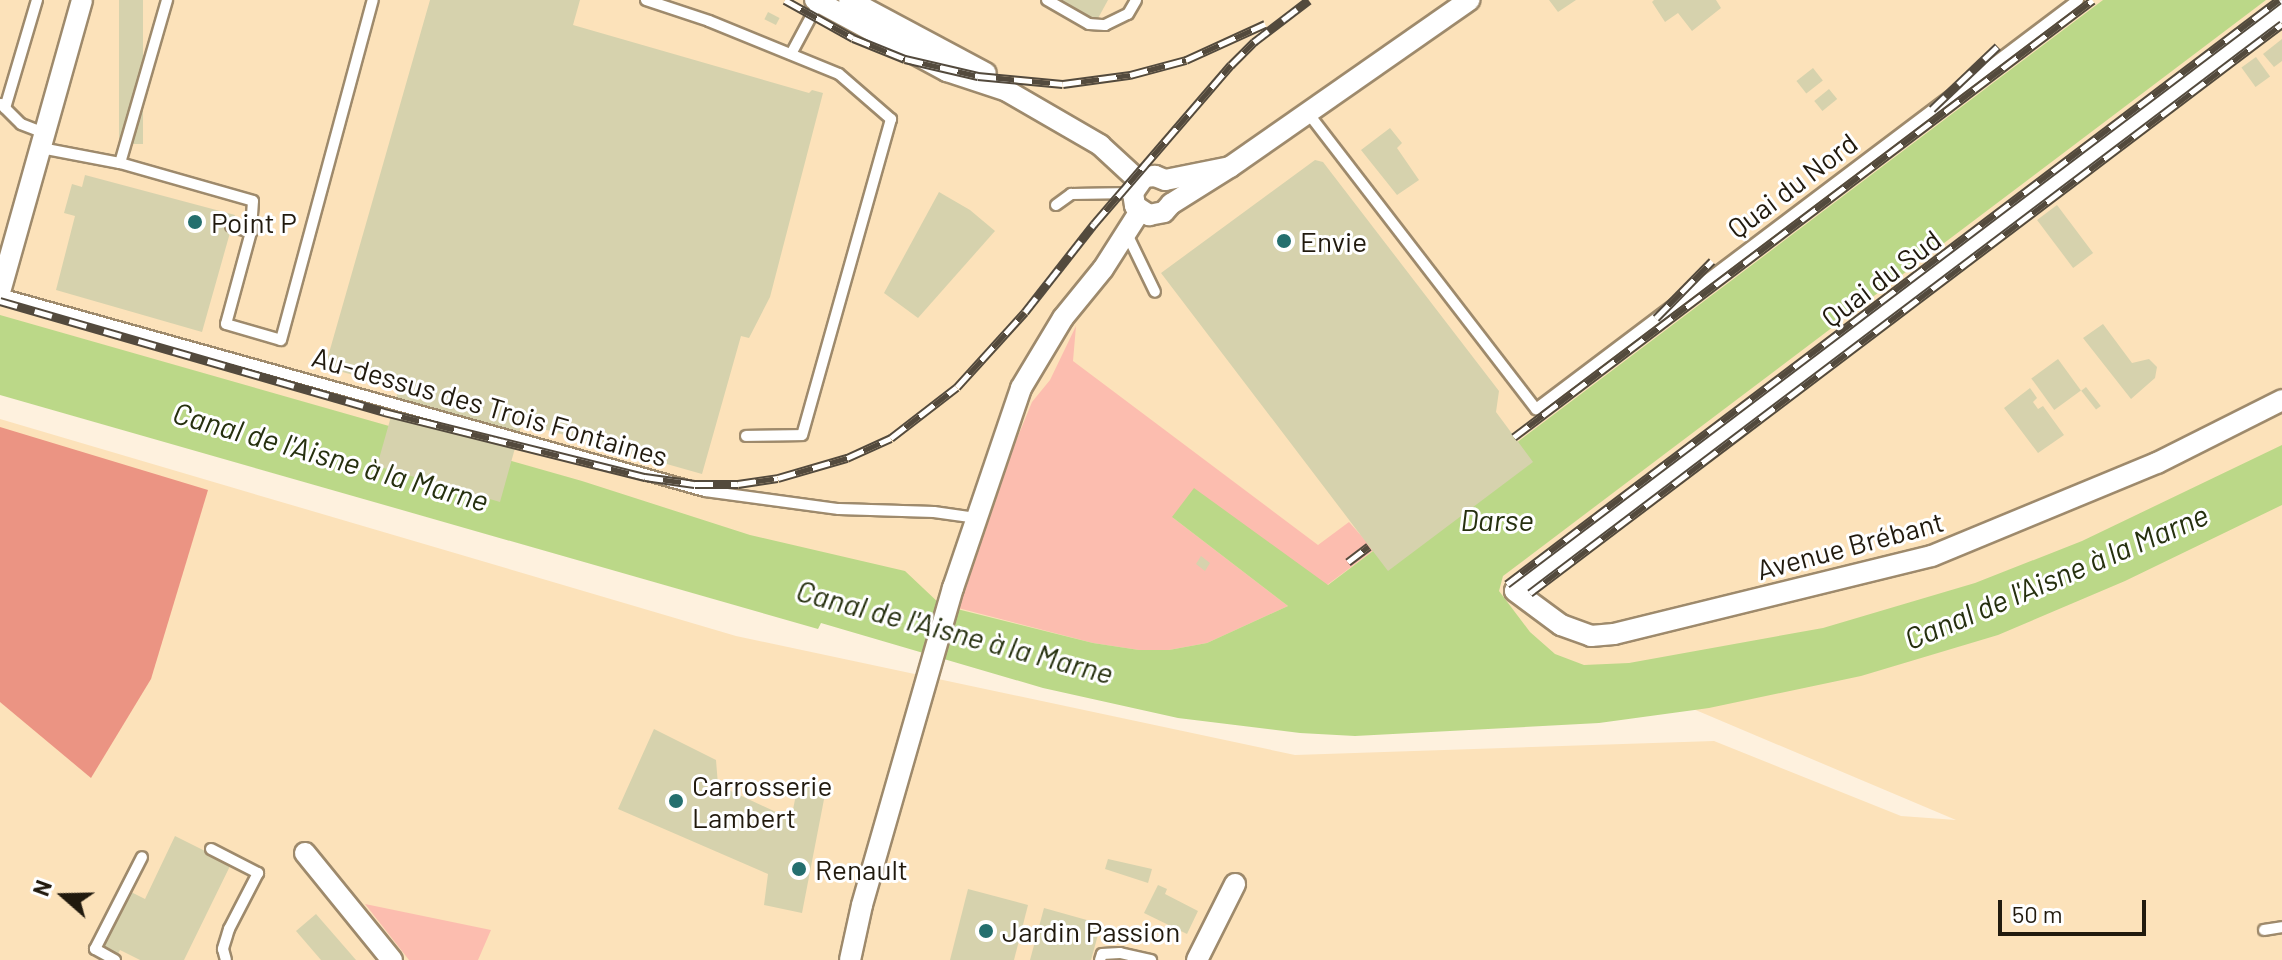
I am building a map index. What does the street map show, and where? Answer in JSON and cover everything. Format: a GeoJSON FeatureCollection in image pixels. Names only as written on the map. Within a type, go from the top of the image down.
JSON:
{"type":"FeatureCollection","features":[{"type":"Feature","properties":{"kind":"street"},"geometry":{"type":"LineString","coordinates":[[0,293],[82,0]]}},
{"type":"Feature","properties":{"kind":"street"},"geometry":{"type":"LineString","coordinates":[[849,0],[994,78],[1007,91]]}},
{"type":"Feature","properties":{"kind":"street"},"geometry":{"type":"LineString","coordinates":[[818,1],[947,71],[1007,91],[1100,145],[1155,216],[1469,0]]}},
{"type":"Feature","properties":{"kind":"street","name":"Quai du Sud"},"geometry":{"type":"LineString","coordinates":[[1515,591],[2282,10]]}},
{"type":"Feature","properties":{"kind":"street"},"geometry":{"type":"LineString","coordinates":[[850,960],[953,588],[1021,388],[1063,318],[1103,269],[1126,233],[1137,195],[1155,176],[1165,180],[1230,167]]}},
{"type":"Feature","properties":{"kind":"street"},"geometry":{"type":"LineString","coordinates":[[1165,180],[1172,191],[1171,204]]}},
{"type":"Feature","properties":{"kind":"street","name":"Avenue Brébant"},"geometry":{"type":"LineString","coordinates":[[1515,591],[1561,625],[1591,636],[1614,634],[1917,560],[2157,463],[2282,400]]}},
{"type":"Feature","properties":{"kind":"street"},"geometry":{"type":"LineString","coordinates":[[305,853],[392,960]]}},
{"type":"Feature","properties":{"kind":"street"},"geometry":{"type":"LineString","coordinates":[[1197,960],[1235,884]]}},
{"type":"Feature","properties":{"kind":"lane"},"geometry":{"type":"LineString","coordinates":[[37,0],[3,105],[21,124],[43,140],[253,201],[251,232],[226,324],[281,340],[373,0]]}},
{"type":"Feature","properties":{"kind":"lane"},"geometry":{"type":"LineString","coordinates":[[120,163],[167,0]]}},
{"type":"Feature","properties":{"kind":"lane"},"geometry":{"type":"LineString","coordinates":[[646,0],[839,74],[891,119],[802,435],[746,436]]}},
{"type":"Feature","properties":{"kind":"lane"},"geometry":{"type":"LineString","coordinates":[[1047,0],[1089,24],[1105,25],[1128,14],[1136,0]]}},
{"type":"Feature","properties":{"kind":"lane","name":"Quai du Nord"},"geometry":{"type":"LineString","coordinates":[[1308,113],[1536,409],[2078,0]]}},
{"type":"Feature","properties":{"kind":"lane"},"geometry":{"type":"LineString","coordinates":[[791,54],[818,1]]}},
{"type":"Feature","properties":{"kind":"lane"},"geometry":{"type":"LineString","coordinates":[[1056,205],[1071,194],[1137,195]]}},
{"type":"Feature","properties":{"kind":"lane"},"geometry":{"type":"LineString","coordinates":[[231,226],[251,232]]}},
{"type":"Feature","properties":{"kind":"lane"},"geometry":{"type":"LineString","coordinates":[[1126,233],[1155,292]]}},
{"type":"Feature","properties":{"kind":"lane","name":"Au-dessus des Trois Fontaines"},"geometry":{"type":"LineString","coordinates":[[0,293],[705,491],[839,509],[934,512],[976,518]]}},
{"type":"Feature","properties":{"kind":"lane"},"geometry":{"type":"LineString","coordinates":[[211,849],[258,873],[229,929],[223,949],[226,960]]}},
{"type":"Feature","properties":{"kind":"lane"},"geometry":{"type":"LineString","coordinates":[[115,960],[95,949],[142,857]]}},
{"type":"Feature","properties":{"kind":"lane"},"geometry":{"type":"LineString","coordinates":[[2264,930],[2282,927]]}},
{"type":"Feature","properties":{"kind":"lane"},"geometry":{"type":"LineString","coordinates":[[1100,960],[1102,954],[1120,953],[1151,960]]}},
{"type":"Feature","properties":{"kind":"shaded area"},"geometry":{"type":"Polygon","coordinates":[[[0,0],[2282,0],[2282,960],[0,960],[0,419],[736,636],[1295,755],[1714,741],[1901,816],[1956,820],[1646,689],[1089,674],[0,361],[0,0]]]}},
{"type":"Feature","properties":{"kind":"shaded area"},"geometry":{"type":"Polygon","coordinates":[[[1076,326],[1073,361],[1318,545],[1349,522],[1374,550],[1327,585],[1172,517],[1288,606],[1207,643],[1169,650],[1139,650],[1093,643],[958,608],[984,519],[1032,402],[1050,380],[1076,326]]]}},
{"type":"Feature","properties":{"kind":"shaded area"},"geometry":{"type":"Polygon","coordinates":[[[0,427],[208,490],[151,679],[91,778],[0,702],[0,427]]]}},
{"type":"Feature","properties":{"kind":"shaded area"},"geometry":{"type":"Polygon","coordinates":[[[365,904],[491,930],[478,960],[409,960],[365,904]]]}},
{"type":"Feature","properties":{"kind":"water"},"geometry":{"type":"Polygon","coordinates":[[[2103,0],[2266,0],[1503,576],[1499,591],[1530,632],[1555,654],[1584,665],[1629,663],[1823,628],[1975,583],[2082,541],[2282,445],[2282,505],[2125,581],[1998,635],[1861,676],[1709,708],[1599,723],[1355,736],[1300,733],[1178,718],[1043,688],[821,623],[818,629],[0,395],[0,315],[582,481],[750,535],[905,571],[941,605],[1093,643],[1139,650],[1169,650],[1207,643],[1288,606],[1172,517],[1194,488],[1328,585],[2103,0]]]}},
{"type":"Feature","properties":{"kind":"building"},"geometry":{"type":"Polygon","coordinates":[[[119,0],[143,0],[143,144],[119,144],[119,0]]]}},
{"type":"Feature","properties":{"kind":"building"},"geometry":{"type":"Polygon","coordinates":[[[430,0],[580,0],[573,25],[809,93],[812,90],[823,93],[770,297],[749,338],[741,336],[702,474],[522,423],[500,502],[377,466],[399,388],[325,367],[430,0]]]}},
{"type":"Feature","properties":{"kind":"building"},"geometry":{"type":"Polygon","coordinates":[[[1058,0],[1108,0],[1096,22],[1058,0]]]}},
{"type":"Feature","properties":{"kind":"building"},"geometry":{"type":"Polygon","coordinates":[[[1549,0],[1576,0],[1558,12],[1549,0]]]}},
{"type":"Feature","properties":{"kind":"building"},"geometry":{"type":"Polygon","coordinates":[[[1716,0],[1721,8],[1692,31],[1678,13],[1665,22],[1652,2],[1716,0]]]}},
{"type":"Feature","properties":{"kind":"building"},"geometry":{"type":"Polygon","coordinates":[[[768,12],[780,18],[776,25],[764,19],[768,12]]]}},
{"type":"Feature","properties":{"kind":"building"},"geometry":{"type":"Polygon","coordinates":[[[2282,39],[2282,61],[2274,67],[2263,54],[2282,39]]]}},
{"type":"Feature","properties":{"kind":"building"},"geometry":{"type":"Polygon","coordinates":[[[2256,57],[2270,76],[2256,87],[2241,68],[2256,57]]]}},
{"type":"Feature","properties":{"kind":"building"},"geometry":{"type":"Polygon","coordinates":[[[1813,68],[1823,81],[1806,94],[1796,81],[1813,68]]]}},
{"type":"Feature","properties":{"kind":"building"},"geometry":{"type":"Polygon","coordinates":[[[1829,89],[1837,99],[1822,111],[1814,101],[1829,89]]]}},
{"type":"Feature","properties":{"kind":"building"},"geometry":{"type":"Polygon","coordinates":[[[1390,128],[1402,143],[1397,148],[1419,180],[1397,195],[1361,150],[1390,128]]]}},
{"type":"Feature","properties":{"kind":"building"},"geometry":{"type":"Polygon","coordinates":[[[1315,160],[1323,162],[1499,391],[1496,412],[1533,462],[1388,571],[1161,273],[1315,160]]]}},
{"type":"Feature","properties":{"kind":"building"},"geometry":{"type":"Polygon","coordinates":[[[85,175],[235,215],[202,332],[56,290],[75,216],[64,213],[72,184],[82,187],[85,175]]]}},
{"type":"Feature","properties":{"kind":"building"},"geometry":{"type":"Polygon","coordinates":[[[939,192],[970,210],[995,231],[918,318],[884,293],[939,192]]]}},
{"type":"Feature","properties":{"kind":"building"},"geometry":{"type":"Polygon","coordinates":[[[2057,205],[2093,253],[2073,268],[2037,220],[2057,205]]]}},
{"type":"Feature","properties":{"kind":"building"},"geometry":{"type":"Polygon","coordinates":[[[2103,324],[2132,363],[2149,359],[2157,367],[2155,378],[2131,399],[2083,338],[2103,324]]]}},
{"type":"Feature","properties":{"kind":"building"},"geometry":{"type":"Polygon","coordinates":[[[2058,359],[2081,391],[2054,410],[2031,378],[2058,359]]]}},
{"type":"Feature","properties":{"kind":"building"},"geometry":{"type":"Polygon","coordinates":[[[2086,387],[2101,406],[2096,410],[2081,391],[2086,387]]]}},
{"type":"Feature","properties":{"kind":"building"},"geometry":{"type":"Polygon","coordinates":[[[2030,388],[2037,398],[2033,402],[2038,409],[2043,406],[2064,435],[2038,453],[2004,408],[2030,388]]]}},
{"type":"Feature","properties":{"kind":"building"},"geometry":{"type":"Polygon","coordinates":[[[1201,556],[1210,563],[1205,571],[1196,564],[1201,556]]]}},
{"type":"Feature","properties":{"kind":"building"},"geometry":{"type":"Polygon","coordinates":[[[654,729],[716,760],[718,785],[791,819],[798,785],[826,789],[802,913],[764,905],[768,874],[618,809],[654,729]]]}},
{"type":"Feature","properties":{"kind":"building"},"geometry":{"type":"Polygon","coordinates":[[[175,836],[231,864],[184,960],[140,960],[120,950],[118,954],[104,947],[131,892],[145,899],[175,836]]]}},
{"type":"Feature","properties":{"kind":"building"},"geometry":{"type":"Polygon","coordinates":[[[1108,859],[1152,869],[1148,883],[1105,869],[1108,859]]]}},
{"type":"Feature","properties":{"kind":"building"},"geometry":{"type":"Polygon","coordinates":[[[1158,885],[1167,889],[1165,894],[1198,911],[1187,934],[1144,913],[1158,885]]]}},
{"type":"Feature","properties":{"kind":"building","name":"Jardin Passion"},"geometry":{"type":"Polygon","coordinates":[[[968,889],[1028,905],[1014,960],[950,960],[968,889]]]}},
{"type":"Feature","properties":{"kind":"building"},"geometry":{"type":"Polygon","coordinates":[[[1044,908],[1101,924],[1091,960],[1030,960],[1044,908]]]}},
{"type":"Feature","properties":{"kind":"building"},"geometry":{"type":"Polygon","coordinates":[[[316,914],[356,960],[321,960],[296,931],[316,914]]]}},
{"type":"Feature","properties":{"kind":"railway"},"geometry":{"type":"LineString","coordinates":[[785,0],[853,38],[905,59],[978,76],[1063,84],[1130,75],[1186,60],[1265,24]]}},
{"type":"Feature","properties":{"kind":"railway"},"geometry":{"type":"LineString","coordinates":[[0,301],[384,412],[645,477],[695,484],[738,484],[778,478],[847,458],[891,438],[957,387],[1025,312],[1094,224],[1231,65],[1254,42],[1309,0]]}},
{"type":"Feature","properties":{"kind":"railway"},"geometry":{"type":"LineString","coordinates":[[1514,437],[2093,0]]}},
{"type":"Feature","properties":{"kind":"railway"},"geometry":{"type":"LineString","coordinates":[[1507,584],[2279,0]]}},
{"type":"Feature","properties":{"kind":"railway"},"geometry":{"type":"LineString","coordinates":[[1530,593],[2282,24]]}},
{"type":"Feature","properties":{"kind":"railway"},"geometry":{"type":"LineString","coordinates":[[1932,109],[1998,46]]}},
{"type":"Feature","properties":{"kind":"railway"},"geometry":{"type":"LineString","coordinates":[[1656,318],[1712,261]]}},
{"type":"Feature","properties":{"kind":"railway"},"geometry":{"type":"LineString","coordinates":[[1348,562],[1369,546]]}},
{"type":"Feature","properties":{"kind":"place","name":"Point P"},"geometry":{"type":"Point","coordinates":[195,222]}},
{"type":"Feature","properties":{"kind":"place","name":"Envie"},"geometry":{"type":"Point","coordinates":[1284,241]}},
{"type":"Feature","properties":{"kind":"place","name":"Carrosserie Lambert"},"geometry":{"type":"Point","coordinates":[676,801]}},
{"type":"Feature","properties":{"kind":"place","name":"Renault"},"geometry":{"type":"Point","coordinates":[799,869]}},
{"type":"Feature","properties":{"kind":"place","name":"Jardin Passion"},"geometry":{"type":"Point","coordinates":[986,931]}},
{"type":"Feature","properties":{"kind":"water label","name":"Canal de l'Aisne à la Marne"},"geometry":{"type":"Point","coordinates":[331,456]}},
{"type":"Feature","properties":{"kind":"water label","name":"Darse"},"geometry":{"type":"Point","coordinates":[1497,519]}},
{"type":"Feature","properties":{"kind":"water label","name":"Canal de l'Aisne à la Marne"},"geometry":{"type":"Point","coordinates":[2056,576]}},
{"type":"Feature","properties":{"kind":"water label","name":"Canal de l'Aisne à la Marne"},"geometry":{"type":"Point","coordinates":[955,631]}}]}
